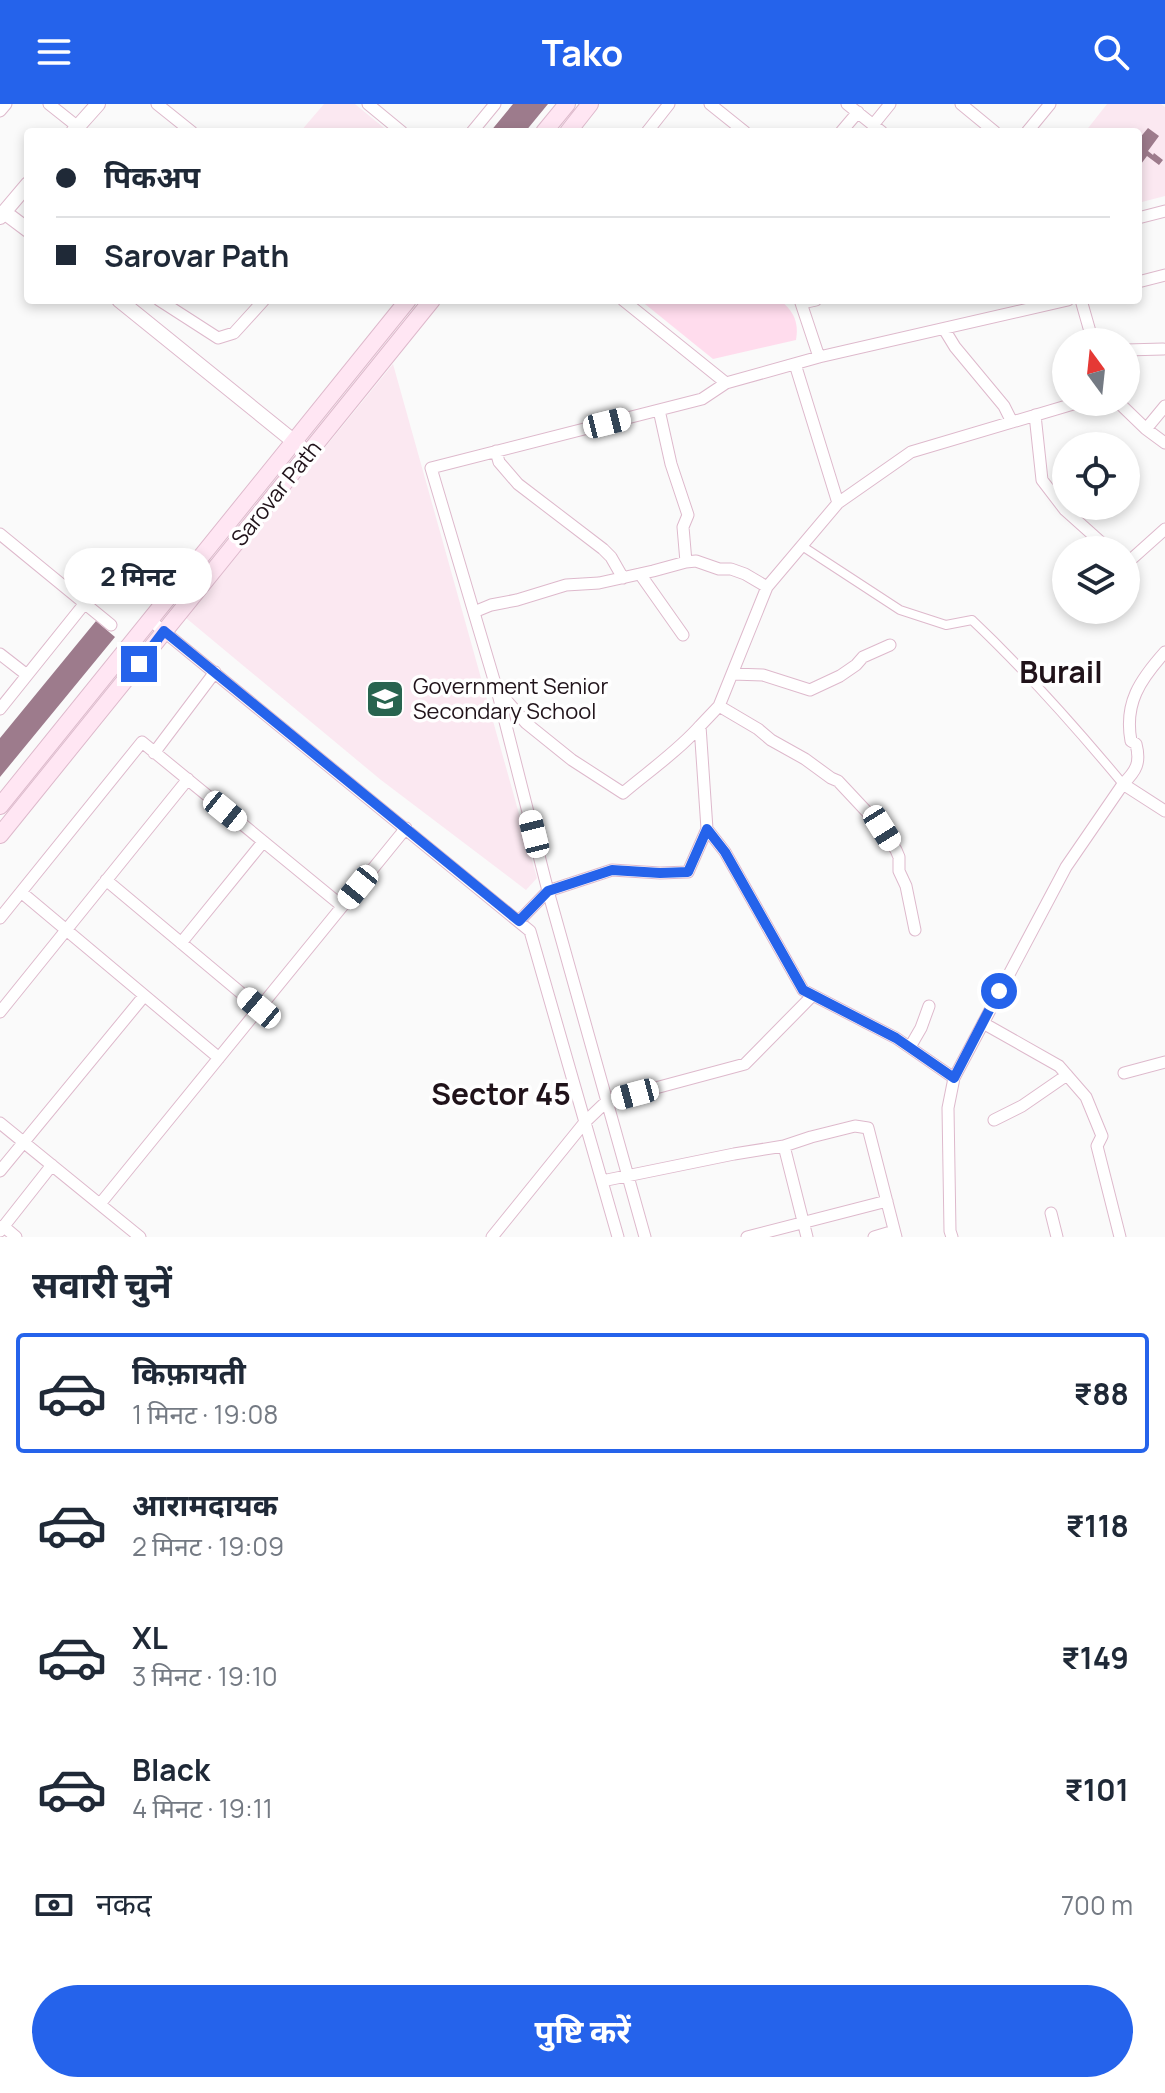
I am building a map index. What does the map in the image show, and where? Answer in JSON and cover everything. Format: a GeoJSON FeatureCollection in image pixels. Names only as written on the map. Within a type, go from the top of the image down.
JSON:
{"type":"FeatureCollection","features":[{"type":"Feature","properties":{"kind":"main road"},"geometry":{"type":"LineString","coordinates":[[547,128],[567,104]]}},
{"type":"Feature","properties":{"kind":"main road"},"geometry":{"type":"LineString","coordinates":[[571,128],[590,104]]}},
{"type":"Feature","properties":{"kind":"main road","name":"Sarovar Path"},"geometry":{"type":"LineString","coordinates":[[0,806],[294,442],[398,304]]}},
{"type":"Feature","properties":{"kind":"main road","name":"Sarovar Path"},"geometry":{"type":"LineString","coordinates":[[0,835],[429,304]]}},
{"type":"Feature","properties":{"kind":"street"},"geometry":{"type":"LineString","coordinates":[[0,111],[6,104]]}},
{"type":"Feature","properties":{"kind":"street"},"geometry":{"type":"LineString","coordinates":[[49,104],[75,128]]}},
{"type":"Feature","properties":{"kind":"street"},"geometry":{"type":"LineString","coordinates":[[77,128],[98,104]]}},
{"type":"Feature","properties":{"kind":"street"},"geometry":{"type":"LineString","coordinates":[[157,104],[187,128]]}},
{"type":"Feature","properties":{"kind":"street"},"geometry":{"type":"LineString","coordinates":[[368,104],[397,128]]}},
{"type":"Feature","properties":{"kind":"street"},"geometry":{"type":"LineString","coordinates":[[475,128],[494,104]]}},
{"type":"Feature","properties":{"kind":"street"},"geometry":{"type":"LineString","coordinates":[[650,128],[669,104]]}},
{"type":"Feature","properties":{"kind":"street"},"geometry":{"type":"LineString","coordinates":[[710,104],[724,108],[742,128]]}},
{"type":"Feature","properties":{"kind":"street"},"geometry":{"type":"LineString","coordinates":[[847,104],[878,128],[890,104]]}},
{"type":"Feature","properties":{"kind":"street"},"geometry":{"type":"LineString","coordinates":[[961,104],[990,128]]}},
{"type":"Feature","properties":{"kind":"street"},"geometry":{"type":"LineString","coordinates":[[1030,128],[1050,104]]}},
{"type":"Feature","properties":{"kind":"street"},"geometry":{"type":"LineString","coordinates":[[844,128],[858,112]]}},
{"type":"Feature","properties":{"kind":"street"},"geometry":{"type":"LineString","coordinates":[[24,189],[2,215],[24,228]]}},
{"type":"Feature","properties":{"kind":"street"},"geometry":{"type":"LineString","coordinates":[[1142,217],[1165,211]]}},
{"type":"Feature","properties":{"kind":"street"},"geometry":{"type":"LineString","coordinates":[[1142,281],[1165,275]]}},
{"type":"Feature","properties":{"kind":"street"},"geometry":{"type":"LineString","coordinates":[[124,304],[308,453]]}},
{"type":"Feature","properties":{"kind":"street"},"geometry":{"type":"LineString","coordinates":[[165,304],[218,338],[234,333],[260,304]]}},
{"type":"Feature","properties":{"kind":"street"},"geometry":{"type":"LineString","coordinates":[[628,304],[726,383]]}},
{"type":"Feature","properties":{"kind":"street"},"geometry":{"type":"LineString","coordinates":[[804,304],[819,357]]}},
{"type":"Feature","properties":{"kind":"street"},"geometry":{"type":"LineString","coordinates":[[1082,304],[1089,328]]}},
{"type":"Feature","properties":{"kind":"street"},"geometry":{"type":"LineString","coordinates":[[645,1237],[548,891],[497,690],[431,468],[702,399],[726,383],[819,357],[944,329],[1020,306]]}},
{"type":"Feature","properties":{"kind":"street"},"geometry":{"type":"LineString","coordinates":[[944,329],[1004,406],[1012,422]]}},
{"type":"Feature","properties":{"kind":"street"},"geometry":{"type":"LineString","coordinates":[[1140,350],[1163,349]]}},
{"type":"Feature","properties":{"kind":"street"},"geometry":{"type":"LineString","coordinates":[[795,364],[838,503]]}},
{"type":"Feature","properties":{"kind":"street"},"geometry":{"type":"LineString","coordinates":[[1146,429],[1165,406]]}},
{"type":"Feature","properties":{"kind":"street"},"geometry":{"type":"LineString","coordinates":[[659,410],[671,464],[688,515],[683,527],[686,562]]}},
{"type":"Feature","properties":{"kind":"street"},"geometry":{"type":"LineString","coordinates":[[497,690],[526,723],[572,760],[623,793],[682,745],[719,706],[767,587],[838,503],[911,452],[1052,410]]}},
{"type":"Feature","properties":{"kind":"street"},"geometry":{"type":"LineString","coordinates":[[1035,415],[1042,480],[1065,510],[1094,536]]}},
{"type":"Feature","properties":{"kind":"street"},"geometry":{"type":"LineString","coordinates":[[1133,416],[1165,443]]}},
{"type":"Feature","properties":{"kind":"street"},"geometry":{"type":"LineString","coordinates":[[496,451],[499,462],[518,484],[603,549],[623,578]]}},
{"type":"Feature","properties":{"kind":"street"},"geometry":{"type":"LineString","coordinates":[[1140,551],[1165,529]]}},
{"type":"Feature","properties":{"kind":"street"},"geometry":{"type":"LineString","coordinates":[[0,534],[111,625]]}},
{"type":"Feature","properties":{"kind":"street"},"geometry":{"type":"LineString","coordinates":[[802,546],[900,610],[946,625],[972,620],[1057,706],[1123,784],[1165,811]]}},
{"type":"Feature","properties":{"kind":"street"},"geometry":{"type":"LineString","coordinates":[[474,612],[566,585],[599,583],[696,561],[745,574],[767,587]]}},
{"type":"Feature","properties":{"kind":"street"},"geometry":{"type":"LineString","coordinates":[[640,574],[683,635]]}},
{"type":"Feature","properties":{"kind":"street"},"geometry":{"type":"LineString","coordinates":[[0,709],[85,603]]}},
{"type":"Feature","properties":{"kind":"street"},"geometry":{"type":"LineString","coordinates":[[150,620],[530,931],[618,1237]]}},
{"type":"Feature","properties":{"kind":"street"},"geometry":{"type":"LineString","coordinates":[[732,674],[763,675],[810,690],[840,676],[863,657],[890,645]]}},
{"type":"Feature","properties":{"kind":"street"},"geometry":{"type":"LineString","coordinates":[[952,1237],[948,1108],[954,1078],[1066,867],[1123,784],[1134,773],[1139,756],[1128,726],[1134,694],[1165,652]]}},
{"type":"Feature","properties":{"kind":"street"},"geometry":{"type":"LineString","coordinates":[[0,654],[27,675]]}},
{"type":"Feature","properties":{"kind":"street"},"geometry":{"type":"LineString","coordinates":[[154,753],[215,672]]}},
{"type":"Feature","properties":{"kind":"street"},"geometry":{"type":"LineString","coordinates":[[719,706],[838,781],[882,828],[899,857],[899,871],[906,886],[915,930]]}},
{"type":"Feature","properties":{"kind":"street"},"geometry":{"type":"LineString","coordinates":[[519,921],[548,891],[612,870],[688,872],[707,829],[700,726]]}},
{"type":"Feature","properties":{"kind":"street"},"geometry":{"type":"LineString","coordinates":[[0,918],[142,742],[342,906]]}},
{"type":"Feature","properties":{"kind":"street"},"geometry":{"type":"LineString","coordinates":[[0,1012],[188,779]]}},
{"type":"Feature","properties":{"kind":"street"},"geometry":{"type":"LineString","coordinates":[[100,1204],[406,828]]}},
{"type":"Feature","properties":{"kind":"street"},"geometry":{"type":"LineString","coordinates":[[707,829],[725,852],[803,990],[896,1038],[954,1078]]}},
{"type":"Feature","properties":{"kind":"street"},"geometry":{"type":"LineString","coordinates":[[181,943],[263,842]]}},
{"type":"Feature","properties":{"kind":"street"},"geometry":{"type":"LineString","coordinates":[[106,880],[259,1008]]}},
{"type":"Feature","properties":{"kind":"street"},"geometry":{"type":"LineString","coordinates":[[21,892],[219,1058]]}},
{"type":"Feature","properties":{"kind":"street"},"geometry":{"type":"LineString","coordinates":[[0,1171],[144,996]]}},
{"type":"Feature","properties":{"kind":"street"},"geometry":{"type":"LineString","coordinates":[[492,1237],[585,1122],[607,1101],[745,1064],[812,996]]}},
{"type":"Feature","properties":{"kind":"street"},"geometry":{"type":"LineString","coordinates":[[910,1047],[929,1006]]}},
{"type":"Feature","properties":{"kind":"street"},"geometry":{"type":"LineString","coordinates":[[983,1023],[1059,1066],[1086,1097],[1102,1136],[1097,1146],[1120,1237]]}},
{"type":"Feature","properties":{"kind":"street"},"geometry":{"type":"LineString","coordinates":[[1124,1073],[1165,1062]]}},
{"type":"Feature","properties":{"kind":"street"},"geometry":{"type":"LineString","coordinates":[[994,1120],[1022,1106],[1067,1075]]}},
{"type":"Feature","properties":{"kind":"street"},"geometry":{"type":"LineString","coordinates":[[0,1123],[140,1237]]}},
{"type":"Feature","properties":{"kind":"street"},"geometry":{"type":"LineString","coordinates":[[602,1181],[784,1146],[855,1126],[868,1128],[895,1234],[874,1237]]}},
{"type":"Feature","properties":{"kind":"street"},"geometry":{"type":"LineString","coordinates":[[784,1146],[807,1237]]}},
{"type":"Feature","properties":{"kind":"street"},"geometry":{"type":"LineString","coordinates":[[16,1237],[2,1229],[52,1165]]}},
{"type":"Feature","properties":{"kind":"street"},"geometry":{"type":"LineString","coordinates":[[747,1237],[887,1201]]}},
{"type":"Feature","properties":{"kind":"street"},"geometry":{"type":"LineString","coordinates":[[1051,1213],[1057,1237]]}},
{"type":"Feature","properties":{"kind":"shaded area"},"geometry":{"type":"Polygon","coordinates":[[[324,104],[355,104],[384,128],[303,128],[324,104]]]}},
{"type":"Feature","properties":{"kind":"shaded area"},"geometry":{"type":"Polygon","coordinates":[[[1107,104],[1161,104],[1165,107],[1165,196],[1142,202],[1142,128],[1088,128],[1107,104]]]}},
{"type":"Feature","properties":{"kind":"shaded area"},"geometry":{"type":"Polygon","coordinates":[[[645,304],[784,304],[789,308],[797,328],[796,340],[713,359],[645,304]]]}},
{"type":"Feature","properties":{"kind":"shaded area","name":"Government Senior Secondary School"},"geometry":{"type":"Polygon","coordinates":[[[393,364],[537,878],[526,890],[381,780],[186,618],[393,364]]]}},
{"type":"Feature","properties":{"kind":"building"},"geometry":{"type":"Polygon","coordinates":[[[513,104],[548,104],[528,128],[493,128],[513,104]]]}},
{"type":"Feature","properties":{"kind":"building"},"geometry":{"type":"Polygon","coordinates":[[[1148,128],[1159,136],[1148,151],[1163,160],[1159,165],[1147,156],[1142,163],[1142,135],[1148,128]]]}},
{"type":"Feature","properties":{"kind":"building"},"geometry":{"type":"Polygon","coordinates":[[[96,621],[115,637],[0,777],[0,738],[96,621]]]}},
{"type":"Feature","properties":{"kind":"place","name":"Government Senior Secondary School"},"geometry":{"type":"Point","coordinates":[385,699]}},
{"type":"Feature","properties":{"kind":"district","name":"Burail"},"geometry":{"type":"Point","coordinates":[1061,673]}},
{"type":"Feature","properties":{"kind":"district","name":"Sector 45"},"geometry":{"type":"Point","coordinates":[501,1095]}},
{"type":"Feature","properties":{"kind":"route"},"geometry":{"type":"LineString","coordinates":[[139,664],[164,631],[519,921],[548,891],[612,870],[688,872],[707,829],[725,852],[803,990],[896,1038],[954,1078],[999,991]]}}]}
